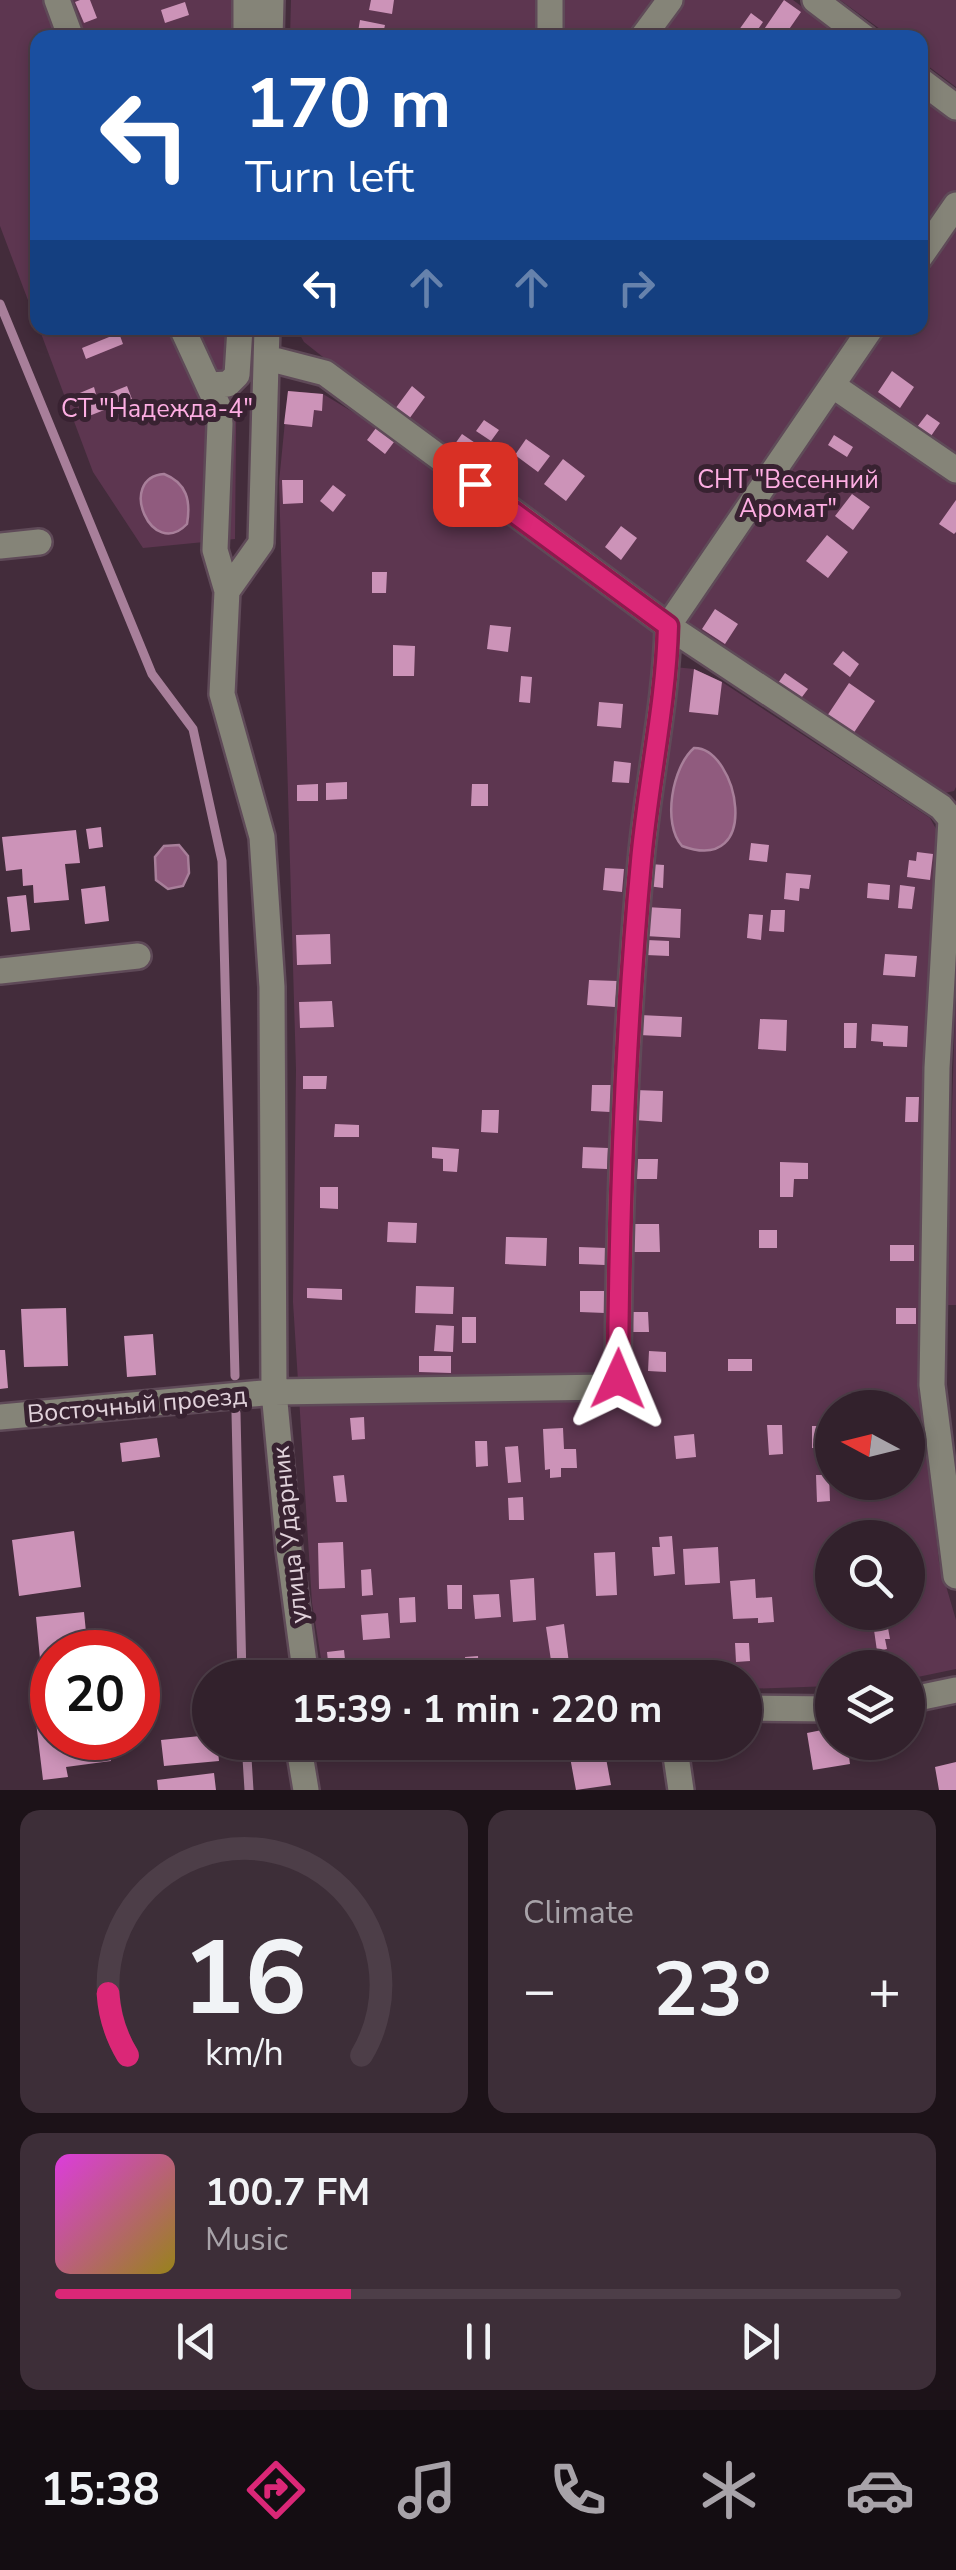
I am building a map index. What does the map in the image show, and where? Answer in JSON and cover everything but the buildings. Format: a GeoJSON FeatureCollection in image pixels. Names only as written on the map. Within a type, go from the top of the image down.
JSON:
{"type":"FeatureCollection","features":[{"type":"Feature","properties":{"kind":"street"},"geometry":{"type":"LineString","coordinates":[[57,0],[68,30]]}},
{"type":"Feature","properties":{"kind":"street"},"geometry":{"type":"LineString","coordinates":[[246,0],[246,30]]}},
{"type":"Feature","properties":{"kind":"street"},"geometry":{"type":"LineString","coordinates":[[270,30],[271,0]]}},
{"type":"Feature","properties":{"kind":"street"},"geometry":{"type":"LineString","coordinates":[[550,0],[550,30]]}},
{"type":"Feature","properties":{"kind":"street"},"geometry":{"type":"LineString","coordinates":[[648,30],[670,0]]}},
{"type":"Feature","properties":{"kind":"street"},"geometry":{"type":"LineString","coordinates":[[816,0],[855,30]]}},
{"type":"Feature","properties":{"kind":"street"},"geometry":{"type":"LineString","coordinates":[[928,86],[956,107]]}},
{"type":"Feature","properties":{"kind":"street"},"geometry":{"type":"LineString","coordinates":[[928,245],[956,205]]}},
{"type":"Feature","properties":{"kind":"street","name":"улица Ударник"},"geometry":{"type":"LineString","coordinates":[[185,335],[218,406],[215,550],[227,592],[222,694],[262,837],[272,987],[274,1392],[304,1660]]}},
{"type":"Feature","properties":{"kind":"street"},"geometry":{"type":"LineString","coordinates":[[209,385],[228,384],[237,375],[240,335]]}},
{"type":"Feature","properties":{"kind":"street"},"geometry":{"type":"LineString","coordinates":[[227,592],[261,543],[266,335]]}},
{"type":"Feature","properties":{"kind":"street"},"geometry":{"type":"LineString","coordinates":[[668,626],[866,335]]}},
{"type":"Feature","properties":{"kind":"street"},"geometry":{"type":"LineString","coordinates":[[267,358],[325,374],[668,626],[941,807],[952,806],[938,1068],[932,1385],[956,1576]]}},
{"type":"Feature","properties":{"kind":"street"},"geometry":{"type":"LineString","coordinates":[[832,385],[956,470]]}},
{"type":"Feature","properties":{"kind":"street"},"geometry":{"type":"LineString","coordinates":[[0,546],[38,542]]}},
{"type":"Feature","properties":{"kind":"street","name":"Восточный проезд"},"geometry":{"type":"LineString","coordinates":[[0,1417],[274,1392],[610,1387],[618,1379],[625,1049],[641,855],[667,666],[668,626]]}},
{"type":"Feature","properties":{"kind":"street"},"geometry":{"type":"LineString","coordinates":[[0,971],[138,956]]}},
{"type":"Feature","properties":{"kind":"street"},"geometry":{"type":"LineString","coordinates":[[925,1696],[956,1690]]}},
{"type":"Feature","properties":{"kind":"street"},"geometry":{"type":"LineString","coordinates":[[762,1708],[815,1708]]}},
{"type":"Feature","properties":{"kind":"street"},"geometry":{"type":"LineString","coordinates":[[301,1760],[306,1790]]}},
{"type":"Feature","properties":{"kind":"street"},"geometry":{"type":"LineString","coordinates":[[677,1760],[681,1790]]}},
{"type":"Feature","properties":{"kind":"green space","name":"СТ \"Надежда-4\""},"geometry":{"type":"Polygon","coordinates":[[[0,0],[240,0],[240,30],[30,30],[30,305],[0,226],[0,0]]]}},
{"type":"Feature","properties":{"kind":"green space"},"geometry":{"type":"Polygon","coordinates":[[[291,0],[654,0],[633,30],[290,30],[291,0]]]}},
{"type":"Feature","properties":{"kind":"green space"},"geometry":{"type":"Polygon","coordinates":[[[685,0],[793,0],[834,30],[664,30],[685,0]]]}},
{"type":"Feature","properties":{"kind":"green space"},"geometry":{"type":"Polygon","coordinates":[[[840,0],[956,0],[956,87],[928,66],[928,30],[881,30],[840,0]]]}},
{"type":"Feature","properties":{"kind":"green space","name":"СНТ \"Весенний Аромат\""},"geometry":{"type":"Polygon","coordinates":[[[928,100],[956,121],[954,791],[936,795],[695,631],[536,519],[304,342],[300,335],[928,335],[928,100]]]}},
{"type":"Feature","properties":{"kind":"green space","name":"СТ \"Надежда-4\""},"geometry":{"type":"Polygon","coordinates":[[[42,335],[237,335],[235,539],[143,548],[93,472],[42,335]]]}},
{"type":"Feature","properties":{"kind":"green space"},"geometry":{"type":"Polygon","coordinates":[[[288,391],[323,394],[376,426],[636,614],[655,635],[654,665],[694,669],[722,682],[930,818],[940,836],[927,996],[921,1390],[815,1390],[815,1500],[925,1500],[925,1427],[939,1562],[956,1620],[956,1669],[925,1675],[925,1650],[815,1650],[815,1687],[762,1688],[762,1660],[321,1660],[312,1603],[293,1302],[296,1070],[279,482],[288,391]]]}},
{"type":"Feature","properties":{"kind":"green space"},"geometry":{"type":"Polygon","coordinates":[[[956,980],[956,1305],[946,1305],[956,980]]]}},
{"type":"Feature","properties":{"kind":"shaded area"},"geometry":{"type":"Polygon","coordinates":[[[164,474],[178,482],[188,500],[187,524],[174,533],[162,532],[152,525],[141,501],[142,489],[150,479],[164,474]]]}},
{"type":"Feature","properties":{"kind":"shaded area"},"geometry":{"type":"Polygon","coordinates":[[[694,748],[709,753],[722,767],[735,808],[733,828],[725,843],[708,850],[682,846],[672,824],[675,782],[694,748]]]}},
{"type":"Feature","properties":{"kind":"shaded area"},"geometry":{"type":"Polygon","coordinates":[[[179,845],[188,856],[189,873],[183,886],[168,889],[156,880],[155,857],[164,846],[179,845]]]}},
{"type":"Feature","properties":{"kind":"waterway"},"geometry":{"type":"LineString","coordinates":[[0,304],[152,674],[193,729],[222,861],[235,1376]]}},
{"type":"Feature","properties":{"kind":"waterway"},"geometry":{"type":"LineString","coordinates":[[236,1413],[242,1660]]}},
{"type":"Feature","properties":{"kind":"waterway"},"geometry":{"type":"LineString","coordinates":[[247,1760],[249,1790]]}},
{"type":"Feature","properties":{"kind":"route"},"geometry":{"type":"LineString","coordinates":[[475,484],[668,626],[667,666],[641,855],[625,1049],[618,1379]]}}]}
